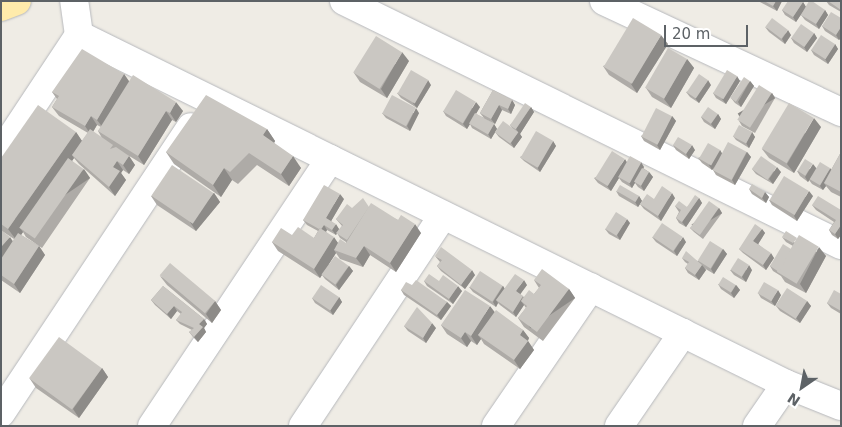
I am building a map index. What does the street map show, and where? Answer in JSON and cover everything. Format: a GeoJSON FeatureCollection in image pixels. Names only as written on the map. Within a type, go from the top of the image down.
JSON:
{"type":"FeatureCollection","features":[{"type":"Feature","properties":{"kind":"main road"},"geometry":{"type":"LineString","coordinates":[[1,7],[17,1]]}},
{"type":"Feature","properties":{"kind":"street"},"geometry":{"type":"LineString","coordinates":[[1,153],[78,35],[74,1]]}},
{"type":"Feature","properties":{"kind":"street"},"geometry":{"type":"LineString","coordinates":[[344,1],[841,244]]}},
{"type":"Feature","properties":{"kind":"street"},"geometry":{"type":"LineString","coordinates":[[604,1],[841,112]]}},
{"type":"Feature","properties":{"kind":"street"},"geometry":{"type":"LineString","coordinates":[[78,35],[210,98],[786,384],[841,406]]}},
{"type":"Feature","properties":{"kind":"street"},"geometry":{"type":"LineString","coordinates":[[1,413],[210,98]]}},
{"type":"Feature","properties":{"kind":"street"},"geometry":{"type":"LineString","coordinates":[[152,426],[330,159]]}},
{"type":"Feature","properties":{"kind":"street"},"geometry":{"type":"LineString","coordinates":[[303,426],[443,215]]}},
{"type":"Feature","properties":{"kind":"street"},"geometry":{"type":"LineString","coordinates":[[496,426],[591,287]]}},
{"type":"Feature","properties":{"kind":"street"},"geometry":{"type":"LineString","coordinates":[[619,426],[683,333]]}},
{"type":"Feature","properties":{"kind":"street"},"geometry":{"type":"LineString","coordinates":[[757,426],[786,384]]}},
{"type":"Feature","properties":{"kind":"building"},"geometry":{"type":"Polygon","coordinates":[[[764,1],[776,1],[773,6],[764,1]]]}},
{"type":"Feature","properties":{"kind":"building"},"geometry":{"type":"Polygon","coordinates":[[[788,1],[803,2],[793,17],[782,10],[788,1]]]}},
{"type":"Feature","properties":{"kind":"building"},"geometry":{"type":"Polygon","coordinates":[[[809,1],[825,10],[816,24],[801,15],[809,1]]]}},
{"type":"Feature","properties":{"kind":"building"},"geometry":{"type":"Polygon","coordinates":[[[828,1],[841,1],[841,10],[828,1]]]}},
{"type":"Feature","properties":{"kind":"building"},"geometry":{"type":"Polygon","coordinates":[[[831,12],[841,18],[841,27],[836,35],[822,26],[831,12]]]}},
{"type":"Feature","properties":{"kind":"building"},"geometry":{"type":"Polygon","coordinates":[[[633,18],[661,35],[632,84],[604,67],[633,18]]]}},
{"type":"Feature","properties":{"kind":"building"},"geometry":{"type":"Polygon","coordinates":[[[772,18],[788,30],[781,39],[765,27],[772,18]]]}},
{"type":"Feature","properties":{"kind":"building"},"geometry":{"type":"Polygon","coordinates":[[[801,24],[814,33],[804,47],[791,38],[801,24]]]}},
{"type":"Feature","properties":{"kind":"building"},"geometry":{"type":"Polygon","coordinates":[[[821,35],[835,44],[825,59],[811,50],[821,35]]]}},
{"type":"Feature","properties":{"kind":"building"},"geometry":{"type":"Polygon","coordinates":[[[376,36],[402,52],[380,89],[353,72],[376,36]]]}},
{"type":"Feature","properties":{"kind":"building"},"geometry":{"type":"Polygon","coordinates":[[[668,48],[687,59],[664,99],[645,88],[668,48]]]}},
{"type":"Feature","properties":{"kind":"building"},"geometry":{"type":"Polygon","coordinates":[[[82,49],[124,74],[97,120],[91,116],[85,126],[52,107],[59,96],[52,92],[82,49]]]}},
{"type":"Feature","properties":{"kind":"building"},"geometry":{"type":"Polygon","coordinates":[[[411,70],[428,80],[415,103],[398,93],[411,70]]]}},
{"type":"Feature","properties":{"kind":"building"},"geometry":{"type":"Polygon","coordinates":[[[727,70],[737,76],[723,99],[713,93],[727,70]]]}},
{"type":"Feature","properties":{"kind":"building"},"geometry":{"type":"Polygon","coordinates":[[[699,74],[708,80],[696,98],[687,92],[699,74]]]}},
{"type":"Feature","properties":{"kind":"building"},"geometry":{"type":"Polygon","coordinates":[[[133,75],[176,102],[170,113],[166,111],[138,156],[98,131],[133,75]]]}},
{"type":"Feature","properties":{"kind":"building"},"geometry":{"type":"Polygon","coordinates":[[[744,77],[750,81],[736,102],[730,98],[744,77]]]}},
{"type":"Feature","properties":{"kind":"building"},"geometry":{"type":"Polygon","coordinates":[[[759,85],[772,93],[750,128],[737,120],[759,85]]]}},
{"type":"Feature","properties":{"kind":"building"},"geometry":{"type":"Polygon","coordinates":[[[456,90],[476,102],[463,123],[443,111],[456,90]]]}},
{"type":"Feature","properties":{"kind":"building"},"geometry":{"type":"Polygon","coordinates":[[[493,90],[512,100],[508,109],[499,105],[491,119],[480,113],[493,90]]]}},
{"type":"Feature","properties":{"kind":"building"},"geometry":{"type":"Polygon","coordinates":[[[206,95],[267,129],[263,135],[293,156],[281,174],[249,153],[230,172],[224,168],[213,185],[166,152],[206,95]]]}},
{"type":"Feature","properties":{"kind":"building"},"geometry":{"type":"Polygon","coordinates":[[[392,95],[416,108],[406,126],[382,114],[392,95]]]}},
{"type":"Feature","properties":{"kind":"building"},"geometry":{"type":"Polygon","coordinates":[[[525,103],[531,107],[516,129],[510,125],[525,103]]]}},
{"type":"Feature","properties":{"kind":"building"},"geometry":{"type":"Polygon","coordinates":[[[789,103],[814,118],[787,163],[762,148],[789,103]]]}},
{"type":"Feature","properties":{"kind":"building"},"geometry":{"type":"Polygon","coordinates":[[[38,105],[76,132],[8,229],[1,224],[1,158],[38,105]]]}},
{"type":"Feature","properties":{"kind":"building"},"geometry":{"type":"Polygon","coordinates":[[[708,107],[718,114],[711,124],[701,117],[708,107]]]}},
{"type":"Feature","properties":{"kind":"building"},"geometry":{"type":"Polygon","coordinates":[[[656,108],[672,116],[658,145],[641,137],[656,108]]]}},
{"type":"Feature","properties":{"kind":"building"},"geometry":{"type":"Polygon","coordinates":[[[475,113],[494,124],[488,134],[469,123],[475,113]]]}},
{"type":"Feature","properties":{"kind":"building"},"geometry":{"type":"Polygon","coordinates":[[[503,121],[518,132],[510,143],[495,132],[503,121]]]}},
{"type":"Feature","properties":{"kind":"building"},"geometry":{"type":"Polygon","coordinates":[[[739,125],[752,132],[746,144],[733,136],[739,125]]]}},
{"type":"Feature","properties":{"kind":"building"},"geometry":{"type":"Polygon","coordinates":[[[90,129],[113,145],[110,149],[116,147],[129,156],[123,165],[117,161],[113,167],[120,171],[109,187],[72,155],[90,129]]]}},
{"type":"Feature","properties":{"kind":"building"},"geometry":{"type":"Polygon","coordinates":[[[536,131],[553,141],[538,168],[520,158],[536,131]]]}},
{"type":"Feature","properties":{"kind":"building"},"geometry":{"type":"Polygon","coordinates":[[[678,137],[692,145],[686,154],[673,145],[678,137]]]}},
{"type":"Feature","properties":{"kind":"building"},"geometry":{"type":"Polygon","coordinates":[[[728,142],[747,152],[732,180],[713,170],[728,142]]]}},
{"type":"Feature","properties":{"kind":"building"},"geometry":{"type":"Polygon","coordinates":[[[708,143],[720,150],[711,166],[699,159],[708,143]]]}},
{"type":"Feature","properties":{"kind":"building"},"geometry":{"type":"Polygon","coordinates":[[[612,151],[625,159],[608,186],[595,178],[612,151]]]}},
{"type":"Feature","properties":{"kind":"building"},"geometry":{"type":"Polygon","coordinates":[[[841,152],[841,192],[824,183],[841,152]]]}},
{"type":"Feature","properties":{"kind":"building"},"geometry":{"type":"Polygon","coordinates":[[[630,156],[641,162],[630,183],[618,177],[630,156]]]}},
{"type":"Feature","properties":{"kind":"building"},"geometry":{"type":"Polygon","coordinates":[[[761,156],[777,167],[767,180],[752,169],[761,156]]]}},
{"type":"Feature","properties":{"kind":"building"},"geometry":{"type":"Polygon","coordinates":[[[68,158],[84,169],[35,239],[19,228],[68,158]]]}},
{"type":"Feature","properties":{"kind":"building"},"geometry":{"type":"Polygon","coordinates":[[[805,159],[813,164],[805,176],[798,171],[805,159]]]}},
{"type":"Feature","properties":{"kind":"building"},"geometry":{"type":"Polygon","coordinates":[[[820,162],[830,168],[820,185],[810,179],[820,162]]]}},
{"type":"Feature","properties":{"kind":"building"},"geometry":{"type":"Polygon","coordinates":[[[172,165],[213,193],[193,224],[151,196],[172,165]]]}},
{"type":"Feature","properties":{"kind":"building"},"geometry":{"type":"Polygon","coordinates":[[[642,168],[649,172],[641,186],[634,182],[642,168]]]}},
{"type":"Feature","properties":{"kind":"building"},"geometry":{"type":"Polygon","coordinates":[[[784,176],[809,191],[794,215],[770,200],[784,176]]]}},
{"type":"Feature","properties":{"kind":"building"},"geometry":{"type":"Polygon","coordinates":[[[752,184],[765,192],[762,198],[749,189],[752,184]]]}},
{"type":"Feature","properties":{"kind":"building"},"geometry":{"type":"Polygon","coordinates":[[[324,185],[340,194],[326,218],[336,224],[332,230],[324,225],[319,229],[303,220],[324,185]]]}},
{"type":"Feature","properties":{"kind":"building"},"geometry":{"type":"Polygon","coordinates":[[[620,185],[639,196],[636,202],[616,191],[620,185]]]}},
{"type":"Feature","properties":{"kind":"building"},"geometry":{"type":"Polygon","coordinates":[[[662,186],[672,193],[658,216],[640,204],[647,194],[654,199],[662,186]]]}},
{"type":"Feature","properties":{"kind":"building"},"geometry":{"type":"Polygon","coordinates":[[[695,195],[699,198],[682,222],[676,218],[681,210],[675,206],[679,201],[687,207],[695,195]]]}},
{"type":"Feature","properties":{"kind":"building"},"geometry":{"type":"Polygon","coordinates":[[[818,196],[841,210],[841,225],[835,234],[829,230],[836,220],[812,205],[818,196]]]}},
{"type":"Feature","properties":{"kind":"building"},"geometry":{"type":"Polygon","coordinates":[[[363,198],[369,207],[347,240],[336,233],[343,225],[336,219],[347,204],[352,208],[363,198]]]}},
{"type":"Feature","properties":{"kind":"building"},"geometry":{"type":"Polygon","coordinates":[[[709,201],[719,208],[700,235],[690,228],[709,201]]]}},
{"type":"Feature","properties":{"kind":"building"},"geometry":{"type":"Polygon","coordinates":[[[371,203],[398,220],[401,215],[415,224],[390,263],[364,246],[356,258],[334,250],[340,239],[346,243],[371,203]]]}},
{"type":"Feature","properties":{"kind":"building"},"geometry":{"type":"Polygon","coordinates":[[[616,212],[627,219],[616,236],[605,229],[616,212]]]}},
{"type":"Feature","properties":{"kind":"building"},"geometry":{"type":"Polygon","coordinates":[[[662,223],[683,237],[673,251],[652,237],[662,223]]]}},
{"type":"Feature","properties":{"kind":"building"},"geometry":{"type":"Polygon","coordinates":[[[755,224],[762,229],[753,241],[771,253],[763,265],[739,249],[755,224]]]}},
{"type":"Feature","properties":{"kind":"building"},"geometry":{"type":"Polygon","coordinates":[[[298,227],[314,238],[320,228],[334,237],[314,269],[272,242],[281,228],[292,235],[298,227]]]}},
{"type":"Feature","properties":{"kind":"building"},"geometry":{"type":"Polygon","coordinates":[[[1,230],[10,237],[1,247],[1,230]]]}},
{"type":"Feature","properties":{"kind":"building"},"geometry":{"type":"Polygon","coordinates":[[[786,231],[797,238],[793,243],[782,237],[786,231]]]}},
{"type":"Feature","properties":{"kind":"building"},"geometry":{"type":"Polygon","coordinates":[[[18,233],[39,246],[14,284],[1,275],[1,259],[18,233]]]}},
{"type":"Feature","properties":{"kind":"building"},"geometry":{"type":"Polygon","coordinates":[[[799,235],[819,247],[797,284],[777,272],[799,235]]]}},
{"type":"Feature","properties":{"kind":"building"},"geometry":{"type":"Polygon","coordinates":[[[710,241],[723,249],[711,268],[698,261],[710,241]]]}},
{"type":"Feature","properties":{"kind":"building"},"geometry":{"type":"Polygon","coordinates":[[[783,244],[791,249],[779,272],[770,266],[783,244]]]}},
{"type":"Feature","properties":{"kind":"building"},"geometry":{"type":"Polygon","coordinates":[[[441,247],[472,270],[461,285],[437,266],[442,260],[435,256],[441,247]]]}},
{"type":"Feature","properties":{"kind":"building"},"geometry":{"type":"Polygon","coordinates":[[[686,251],[702,265],[695,275],[685,268],[689,262],[682,258],[686,251]]]}},
{"type":"Feature","properties":{"kind":"building"},"geometry":{"type":"Polygon","coordinates":[[[335,256],[349,266],[335,285],[321,275],[335,256]]]}},
{"type":"Feature","properties":{"kind":"building"},"geometry":{"type":"Polygon","coordinates":[[[738,258],[749,265],[742,277],[731,270],[738,258]]]}},
{"type":"Feature","properties":{"kind":"building"},"geometry":{"type":"Polygon","coordinates":[[[170,263],[215,301],[205,313],[160,275],[170,263]]]}},
{"type":"Feature","properties":{"kind":"building"},"geometry":{"type":"Polygon","coordinates":[[[542,269],[569,289],[537,332],[518,318],[527,306],[521,301],[529,290],[534,294],[541,285],[534,280],[542,269]]]}},
{"type":"Feature","properties":{"kind":"building"},"geometry":{"type":"Polygon","coordinates":[[[480,271],[503,286],[492,302],[470,287],[480,271]]]}},
{"type":"Feature","properties":{"kind":"building"},"geometry":{"type":"Polygon","coordinates":[[[429,274],[439,281],[443,275],[458,286],[449,299],[424,281],[429,274]]]}},
{"type":"Feature","properties":{"kind":"building"},"geometry":{"type":"Polygon","coordinates":[[[515,274],[524,280],[516,291],[523,296],[513,312],[496,300],[515,274]]]}},
{"type":"Feature","properties":{"kind":"building"},"geometry":{"type":"Polygon","coordinates":[[[723,277],[736,285],[731,293],[718,285],[723,277]]]}},
{"type":"Feature","properties":{"kind":"building"},"geometry":{"type":"Polygon","coordinates":[[[416,280],[447,302],[437,315],[401,290],[406,282],[412,285],[416,280]]]}},
{"type":"Feature","properties":{"kind":"building"},"geometry":{"type":"Polygon","coordinates":[[[764,282],[778,290],[771,301],[758,293],[764,282]]]}},
{"type":"Feature","properties":{"kind":"building"},"geometry":{"type":"Polygon","coordinates":[[[321,285],[339,297],[330,311],[312,298],[321,285]]]}},
{"type":"Feature","properties":{"kind":"building"},"geometry":{"type":"Polygon","coordinates":[[[163,286],[204,319],[199,324],[203,327],[194,337],[189,332],[194,328],[176,320],[182,312],[174,306],[167,314],[151,300],[163,286]]]}},
{"type":"Feature","properties":{"kind":"building"},"geometry":{"type":"Polygon","coordinates":[[[787,288],[807,301],[796,319],[776,306],[787,288]]]}},
{"type":"Feature","properties":{"kind":"building"},"geometry":{"type":"Polygon","coordinates":[[[465,290],[490,306],[471,336],[465,332],[461,338],[441,325],[465,290]]]}},
{"type":"Feature","properties":{"kind":"building"},"geometry":{"type":"Polygon","coordinates":[[[834,290],[841,294],[841,311],[827,303],[834,290]]]}},
{"type":"Feature","properties":{"kind":"building"},"geometry":{"type":"Polygon","coordinates":[[[417,307],[432,323],[423,338],[404,326],[417,307]]]}},
{"type":"Feature","properties":{"kind":"building"},"geometry":{"type":"Polygon","coordinates":[[[496,310],[523,330],[520,335],[528,341],[514,360],[478,335],[496,310]]]}},
{"type":"Feature","properties":{"kind":"building"},"geometry":{"type":"Polygon","coordinates":[[[59,337],[102,368],[72,409],[29,378],[59,337]]]}}]}
